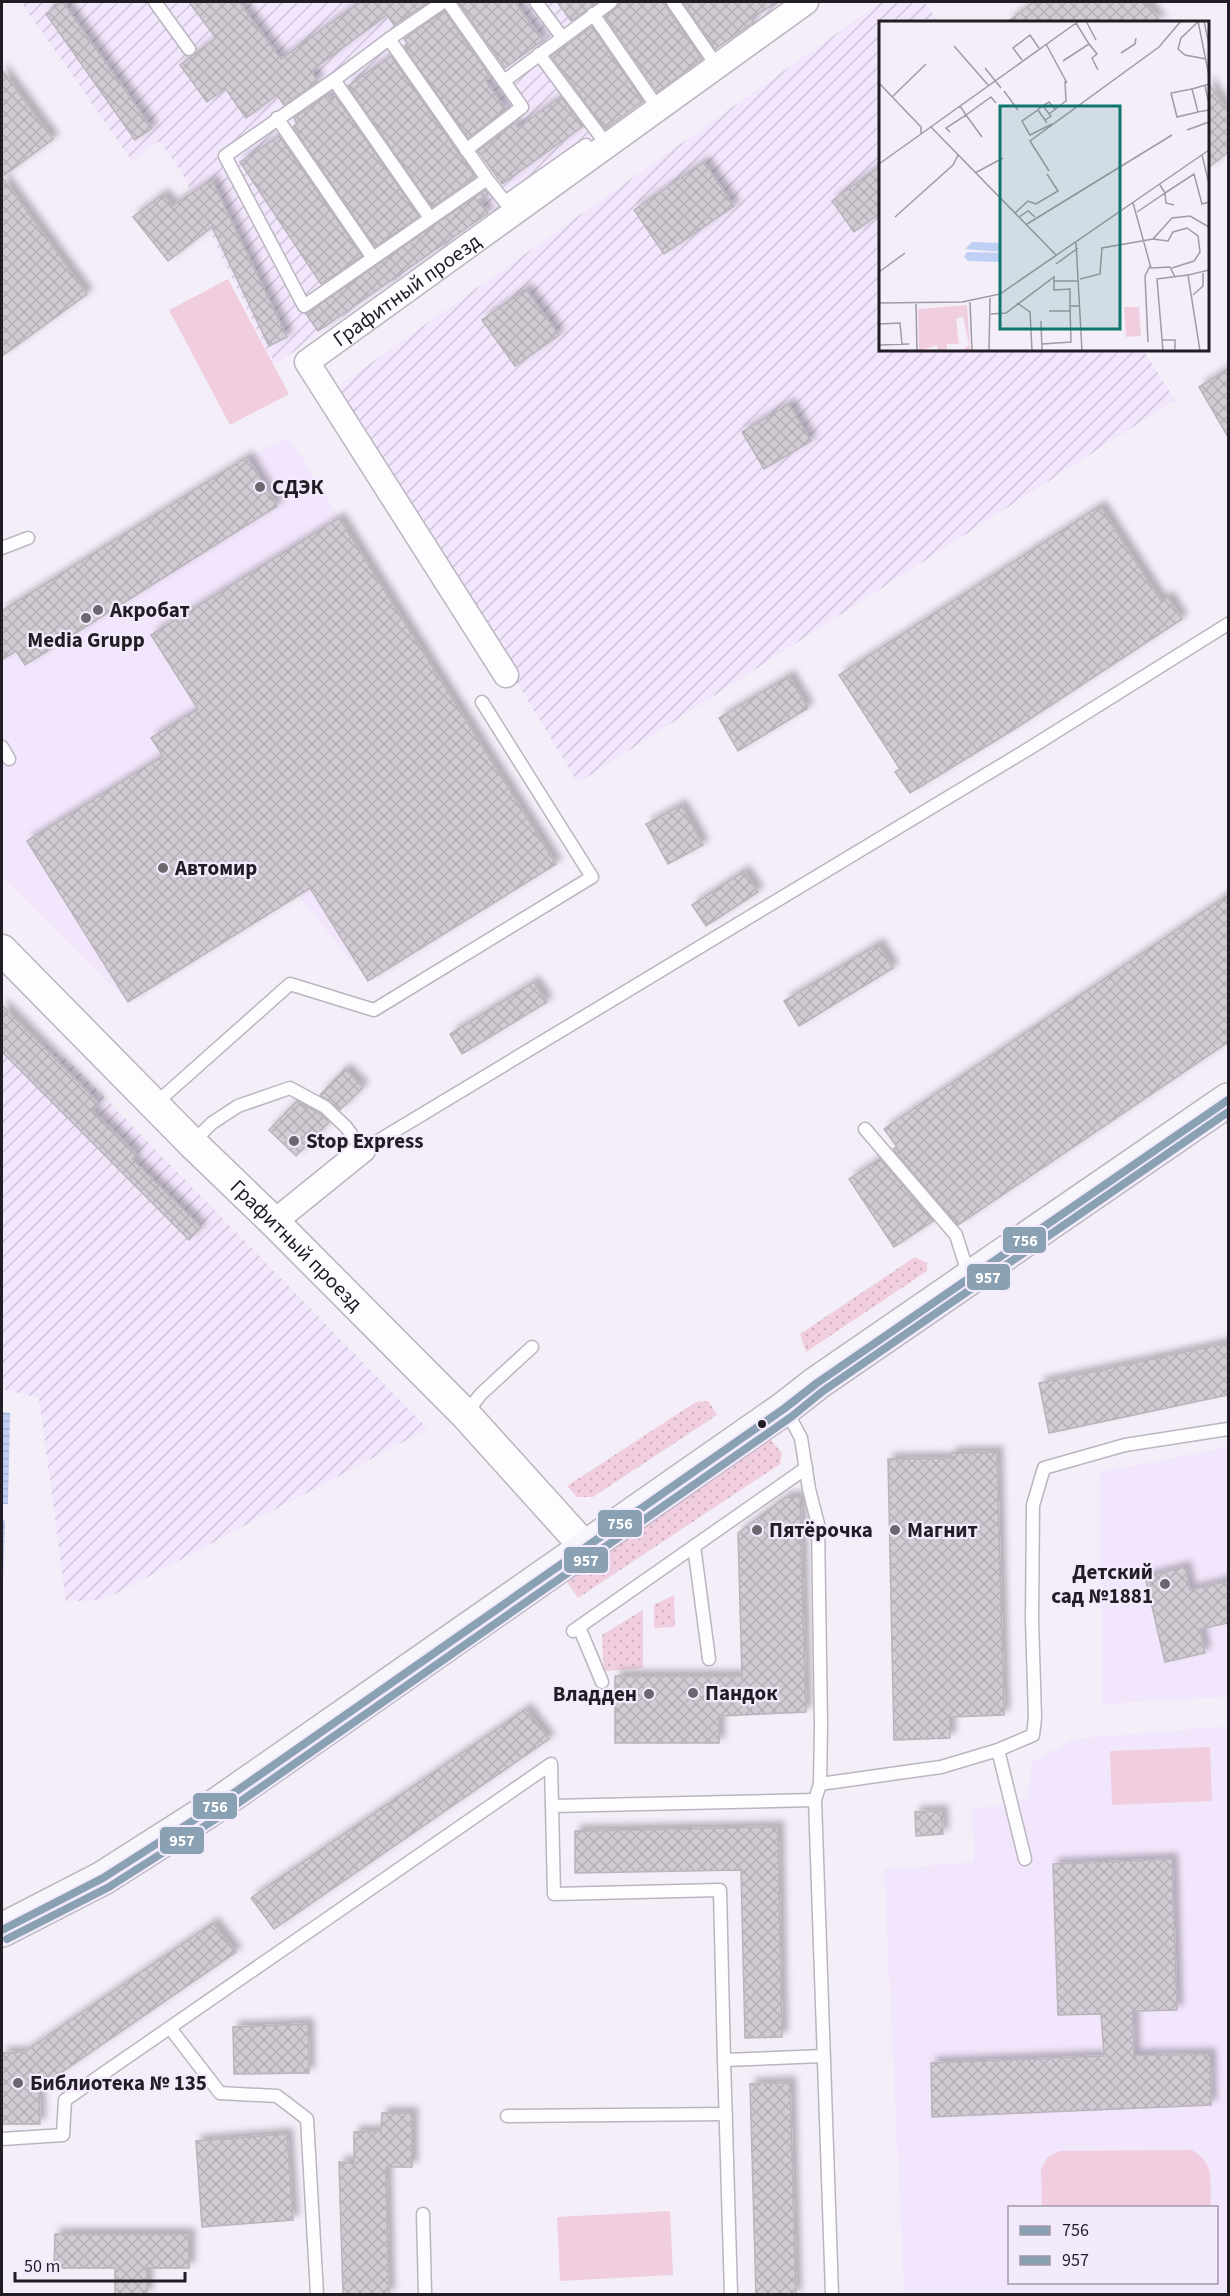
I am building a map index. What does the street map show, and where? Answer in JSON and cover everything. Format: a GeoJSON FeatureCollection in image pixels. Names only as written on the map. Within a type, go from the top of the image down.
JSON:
{"type":"FeatureCollection","features":[{"type":"Feature","properties":{"kind":"main road"},"geometry":{"type":"LineString","coordinates":[[2,1930],[103,1878],[208,1811],[785,1408],[817,1383],[970,1280],[1228,1100]]}},
{"type":"Feature","properties":{"kind":"street","name":"Графитный проезд"},"geometry":{"type":"LineString","coordinates":[[506,675],[307,362],[597,146],[717,66],[806,2]]}},
{"type":"Feature","properties":{"kind":"street","name":"Графитный проезд"},"geometry":{"type":"LineString","coordinates":[[2,950],[154,1105],[465,1414],[585,1547]]}},
{"type":"Feature","properties":{"kind":"street"},"geometry":{"type":"LineString","coordinates":[[274,1222],[363,1150]]}},
{"type":"Feature","properties":{"kind":"lane"},"geometry":{"type":"LineString","coordinates":[[154,2],[189,49]]}},
{"type":"Feature","properties":{"kind":"lane"},"geometry":{"type":"LineString","coordinates":[[443,2],[225,156],[304,306],[487,179]]}},
{"type":"Feature","properties":{"kind":"lane"},"geometry":{"type":"LineString","coordinates":[[448,2],[522,107],[466,150]]}},
{"type":"Feature","properties":{"kind":"lane"},"geometry":{"type":"LineString","coordinates":[[536,2],[562,37]]}},
{"type":"Feature","properties":{"kind":"lane"},"geometry":{"type":"LineString","coordinates":[[504,81],[610,2]]}},
{"type":"Feature","properties":{"kind":"lane"},"geometry":{"type":"LineString","coordinates":[[673,2],[717,66]]}},
{"type":"Feature","properties":{"kind":"lane"},"geometry":{"type":"LineString","coordinates":[[593,14],[657,107]]}},
{"type":"Feature","properties":{"kind":"lane"},"geometry":{"type":"LineString","coordinates":[[389,39],[505,202],[597,146],[539,54]]}},
{"type":"Feature","properties":{"kind":"lane"},"geometry":{"type":"LineString","coordinates":[[334,81],[430,218]]}},
{"type":"Feature","properties":{"kind":"lane"},"geometry":{"type":"LineString","coordinates":[[277,118],[373,258]]}},
{"type":"Feature","properties":{"kind":"lane"},"geometry":{"type":"LineString","coordinates":[[2,548],[28,538]]}},
{"type":"Feature","properties":{"kind":"lane"},"geometry":{"type":"LineString","coordinates":[[192,1143],[212,1123],[238,1106],[290,1088],[326,1107],[346,1127],[363,1150],[1030,748],[1228,624]]}},
{"type":"Feature","properties":{"kind":"lane"},"geometry":{"type":"LineString","coordinates":[[154,1105],[290,984],[374,1010],[592,877],[483,702]]}},
{"type":"Feature","properties":{"kind":"lane"},"geometry":{"type":"LineString","coordinates":[[2,747],[9,759]]}},
{"type":"Feature","properties":{"kind":"lane"},"geometry":{"type":"LineString","coordinates":[[865,1129],[956,1235],[970,1280]]}},
{"type":"Feature","properties":{"kind":"lane"},"geometry":{"type":"LineString","coordinates":[[465,1414],[481,1394],[532,1347]]}},
{"type":"Feature","properties":{"kind":"lane"},"geometry":{"type":"LineString","coordinates":[[785,1408],[801,1438],[818,1524],[820,1784],[815,1800],[832,2295]]}},
{"type":"Feature","properties":{"kind":"lane"},"geometry":{"type":"LineString","coordinates":[[820,1784],[940,1767],[998,1750],[1033,1735],[1035,1718],[1032,1620],[1033,1505],[1044,1468],[1125,1445],[1228,1429]]}},
{"type":"Feature","properties":{"kind":"lane"},"geometry":{"type":"LineString","coordinates":[[602,1682],[576,1629],[806,1468]]}},
{"type":"Feature","properties":{"kind":"lane"},"geometry":{"type":"LineString","coordinates":[[694,1546],[709,1659]]}},
{"type":"Feature","properties":{"kind":"lane"},"geometry":{"type":"LineString","coordinates":[[998,1750],[1025,1859]]}},
{"type":"Feature","properties":{"kind":"lane"},"geometry":{"type":"LineString","coordinates":[[2,2139],[63,2134],[65,2100],[551,1764],[554,1894],[720,1890],[731,2295]]}},
{"type":"Feature","properties":{"kind":"lane"},"geometry":{"type":"LineString","coordinates":[[552,1806],[815,1800]]}},
{"type":"Feature","properties":{"kind":"lane"},"geometry":{"type":"LineString","coordinates":[[170,2028],[220,2093],[277,2096],[307,2119],[317,2295]]}},
{"type":"Feature","properties":{"kind":"lane"},"geometry":{"type":"LineString","coordinates":[[724,2060],[823,2056]]}},
{"type":"Feature","properties":{"kind":"lane"},"geometry":{"type":"LineString","coordinates":[[507,2116],[726,2115]]}},
{"type":"Feature","properties":{"kind":"lane"},"geometry":{"type":"LineString","coordinates":[[423,2214],[425,2295]]}},
{"type":"Feature","properties":{"kind":"shaded area"},"geometry":{"type":"Polygon","coordinates":[[[21,2],[783,2],[636,112],[276,364],[266,349],[181,171],[159,141],[132,161],[21,2]]]}},
{"type":"Feature","properties":{"kind":"shaded area"},"geometry":{"type":"Polygon","coordinates":[[[881,2],[925,2],[937,21],[879,21],[879,351],[1144,351],[1175,400],[578,783],[337,387],[881,2]]]}},
{"type":"Feature","properties":{"kind":"shaded area"},"geometry":{"type":"Polygon","coordinates":[[[228,279],[289,394],[230,425],[169,310],[228,279]]]}},
{"type":"Feature","properties":{"kind":"shaded area"},"geometry":{"type":"Polygon","coordinates":[[[289,437],[556,864],[368,981],[298,896],[128,1002],[2,877],[2,611],[247,457],[289,437]]]}},
{"type":"Feature","properties":{"kind":"shaded area"},"geometry":{"type":"Polygon","coordinates":[[[2,1009],[11,1020],[73,1065],[428,1429],[106,1599],[66,1602],[39,1398],[2,1389],[2,1009]]]}},
{"type":"Feature","properties":{"kind":"shaded area"},"geometry":{"type":"Polygon","coordinates":[[[915,1257],[927,1263],[927,1271],[806,1352],[800,1334],[915,1257]]]}},
{"type":"Feature","properties":{"kind":"shaded area"},"geometry":{"type":"Polygon","coordinates":[[[708,1401],[717,1415],[593,1497],[577,1497],[567,1486],[696,1402],[708,1401]]]}},
{"type":"Feature","properties":{"kind":"shaded area"},"geometry":{"type":"Polygon","coordinates":[[[770,1439],[782,1453],[780,1464],[578,1598],[567,1582],[770,1439]]]}},
{"type":"Feature","properties":{"kind":"shaded area","name":"Детский сад №1881"},"geometry":{"type":"Polygon","coordinates":[[[1228,1447],[1228,1697],[1102,1704],[1100,1472],[1228,1447]]]}},
{"type":"Feature","properties":{"kind":"shaded area"},"geometry":{"type":"Polygon","coordinates":[[[674,1595],[675,1627],[654,1628],[654,1605],[674,1595]]]}},
{"type":"Feature","properties":{"kind":"shaded area"},"geometry":{"type":"Polygon","coordinates":[[[643,1610],[643,1668],[604,1671],[602,1635],[643,1610]]]}},
{"type":"Feature","properties":{"kind":"shaded area"},"geometry":{"type":"Polygon","coordinates":[[[1228,1726],[1228,2294],[904,2294],[884,1869],[974,1862],[972,1810],[1027,1799],[1032,1762],[1073,1739],[1228,1726]]]}},
{"type":"Feature","properties":{"kind":"shaded area"},"geometry":{"type":"Polygon","coordinates":[[[1210,1747],[1212,1801],[1112,1805],[1110,1751],[1210,1747]]]}},
{"type":"Feature","properties":{"kind":"shaded area"},"geometry":{"type":"Polygon","coordinates":[[[1192,2150],[1205,2160],[1210,2172],[1210,2206],[1042,2206],[1041,2169],[1047,2158],[1060,2151],[1192,2150]]]}},
{"type":"Feature","properties":{"kind":"shaded area"},"geometry":{"type":"Polygon","coordinates":[[[670,2211],[673,2275],[560,2281],[557,2217],[670,2211]]]}},
{"type":"Feature","properties":{"kind":"water"},"geometry":{"type":"Polygon","coordinates":[[[2,1412],[10,1413],[8,1504],[2,1504],[2,1412]]]}},
{"type":"Feature","properties":{"kind":"water"},"geometry":{"type":"Polygon","coordinates":[[[2,1520],[5,1520],[2,1613],[2,1520]]]}},
{"type":"Feature","properties":{"kind":"building"},"geometry":{"type":"Polygon","coordinates":[[[63,2],[152,128],[135,140],[46,14],[63,2]]]}},
{"type":"Feature","properties":{"kind":"building"},"geometry":{"type":"Polygon","coordinates":[[[189,2],[239,2],[281,59],[360,2],[429,2],[394,25],[387,15],[311,71],[318,81],[284,105],[277,95],[246,118],[225,88],[207,102],[180,65],[216,38],[189,2]]]}},
{"type":"Feature","properties":{"kind":"building"},"geometry":{"type":"Polygon","coordinates":[[[458,2],[515,2],[543,40],[505,68],[458,2]]]}},
{"type":"Feature","properties":{"kind":"building"},"geometry":{"type":"Polygon","coordinates":[[[557,2],[598,2],[571,21],[557,2]]]}},
{"type":"Feature","properties":{"kind":"building"},"geometry":{"type":"Polygon","coordinates":[[[619,2],[665,2],[666,7],[702,59],[657,92],[605,17],[616,8],[619,2]]]}},
{"type":"Feature","properties":{"kind":"building"},"geometry":{"type":"Polygon","coordinates":[[[683,2],[778,2],[751,18],[754,22],[715,49],[683,2]]]}},
{"type":"Feature","properties":{"kind":"building"},"geometry":{"type":"Polygon","coordinates":[[[1034,2],[1145,2],[1160,21],[1008,21],[1034,2]]]}},
{"type":"Feature","properties":{"kind":"building"},"geometry":{"type":"Polygon","coordinates":[[[444,11],[491,78],[486,81],[506,109],[468,138],[404,47],[408,44],[404,39],[444,11]]]}},
{"type":"Feature","properties":{"kind":"building"},"geometry":{"type":"Polygon","coordinates":[[[592,27],[643,101],[605,129],[551,56],[592,27]]]}},
{"type":"Feature","properties":{"kind":"building"},"geometry":{"type":"Polygon","coordinates":[[[391,56],[475,177],[432,207],[348,86],[391,56]]]}},
{"type":"Feature","properties":{"kind":"building"},"geometry":{"type":"Polygon","coordinates":[[[2,70],[53,139],[2,177],[2,70]]]}},
{"type":"Feature","properties":{"kind":"building"},"geometry":{"type":"Polygon","coordinates":[[[1209,84],[1228,111],[1228,152],[1209,167],[1209,84]]]}},
{"type":"Feature","properties":{"kind":"building"},"geometry":{"type":"Polygon","coordinates":[[[327,95],[330,99],[335,96],[419,216],[375,247],[293,127],[297,124],[294,118],[327,95]]]}},
{"type":"Feature","properties":{"kind":"building"},"geometry":{"type":"Polygon","coordinates":[[[561,97],[583,126],[502,184],[478,151],[515,123],[518,127],[561,97]]]}},
{"type":"Feature","properties":{"kind":"building"},"geometry":{"type":"Polygon","coordinates":[[[279,136],[362,256],[321,284],[240,162],[279,136]]]}},
{"type":"Feature","properties":{"kind":"building"},"geometry":{"type":"Polygon","coordinates":[[[704,162],[734,206],[664,254],[634,210],[704,162]]]}},
{"type":"Feature","properties":{"kind":"building"},"geometry":{"type":"Polygon","coordinates":[[[879,167],[879,214],[854,232],[832,201],[879,167]]]}},
{"type":"Feature","properties":{"kind":"building"},"geometry":{"type":"Polygon","coordinates":[[[2,177],[87,294],[2,356],[2,177]]]}},
{"type":"Feature","properties":{"kind":"building"},"geometry":{"type":"Polygon","coordinates":[[[212,180],[287,337],[269,346],[212,227],[168,261],[133,217],[163,194],[172,206],[212,180]]]}},
{"type":"Feature","properties":{"kind":"building"},"geometry":{"type":"Polygon","coordinates":[[[485,190],[488,194],[479,200],[488,213],[318,331],[306,314],[485,190]]]}},
{"type":"Feature","properties":{"kind":"building"},"geometry":{"type":"Polygon","coordinates":[[[526,289],[559,335],[515,366],[482,320],[526,289]]]}},
{"type":"Feature","properties":{"kind":"building"},"geometry":{"type":"Polygon","coordinates":[[[1228,369],[1228,437],[1199,387],[1228,369]]]}},
{"type":"Feature","properties":{"kind":"building"},"geometry":{"type":"Polygon","coordinates":[[[789,404],[811,441],[764,469],[742,432],[789,404]]]}},
{"type":"Feature","properties":{"kind":"building"},"geometry":{"type":"Polygon","coordinates":[[[247,457],[277,506],[25,665],[16,651],[2,660],[2,611],[247,457]]]}},
{"type":"Feature","properties":{"kind":"building"},"geometry":{"type":"Polygon","coordinates":[[[1100,506],[1161,601],[1168,597],[1182,619],[1016,728],[910,793],[895,772],[900,769],[839,675],[1100,506]]]}},
{"type":"Feature","properties":{"kind":"building"},"geometry":{"type":"Polygon","coordinates":[[[339,518],[556,864],[368,981],[310,888],[128,1002],[27,841],[163,756],[151,738],[198,709],[151,635],[339,518]]]}},
{"type":"Feature","properties":{"kind":"building"},"geometry":{"type":"Polygon","coordinates":[[[789,676],[808,708],[738,751],[719,718],[789,676]]]}},
{"type":"Feature","properties":{"kind":"building"},"geometry":{"type":"Polygon","coordinates":[[[681,805],[703,845],[668,864],[646,824],[681,805]]]}},
{"type":"Feature","properties":{"kind":"building"},"geometry":{"type":"Polygon","coordinates":[[[744,871],[758,892],[706,926],[692,905],[744,871]]]}},
{"type":"Feature","properties":{"kind":"building"},"geometry":{"type":"Polygon","coordinates":[[[1228,895],[1228,1042],[958,1225],[893,1149],[897,1147],[884,1129],[1228,895]]]}},
{"type":"Feature","properties":{"kind":"building"},"geometry":{"type":"Polygon","coordinates":[[[878,944],[893,968],[799,1026],[784,1001],[878,944]]]}},
{"type":"Feature","properties":{"kind":"building"},"geometry":{"type":"Polygon","coordinates":[[[534,982],[547,1002],[462,1054],[450,1034],[534,982]]]}},
{"type":"Feature","properties":{"kind":"building"},"geometry":{"type":"Polygon","coordinates":[[[2,1005],[99,1103],[92,1110],[137,1154],[132,1159],[201,1227],[189,1240],[2,1052],[2,1005]]]}},
{"type":"Feature","properties":{"kind":"building"},"geometry":{"type":"Polygon","coordinates":[[[345,1069],[363,1087],[340,1110],[320,1095],[345,1069]]]}},
{"type":"Feature","properties":{"kind":"building"},"geometry":{"type":"Polygon","coordinates":[[[297,1101],[329,1122],[296,1156],[269,1130],[297,1101]]]}},
{"type":"Feature","properties":{"kind":"building"},"geometry":{"type":"Polygon","coordinates":[[[880,1159],[933,1221],[894,1247],[849,1179],[880,1159]]]}},
{"type":"Feature","properties":{"kind":"building"},"geometry":{"type":"Polygon","coordinates":[[[1228,1343],[1228,1395],[1049,1433],[1039,1383],[1228,1343]]]}},
{"type":"Feature","properties":{"kind":"building"},"geometry":{"type":"Polygon","coordinates":[[[997,1452],[1004,1715],[950,1717],[950,1738],[894,1740],[888,1459],[951,1458],[951,1453],[997,1452]]]}},
{"type":"Feature","properties":{"kind":"building"},"geometry":{"type":"Polygon","coordinates":[[[786,1497],[800,1497],[806,1712],[719,1716],[719,1743],[615,1743],[615,1676],[742,1676],[738,1533],[786,1497]]]}},
{"type":"Feature","properties":{"kind":"building"},"geometry":{"type":"Polygon","coordinates":[[[1185,1567],[1190,1590],[1228,1581],[1228,1623],[1200,1629],[1205,1653],[1165,1662],[1145,1577],[1185,1567]]]}},
{"type":"Feature","properties":{"kind":"building"},"geometry":{"type":"Polygon","coordinates":[[[526,1709],[549,1739],[274,1929],[251,1898],[526,1709]]]}},
{"type":"Feature","properties":{"kind":"building"},"geometry":{"type":"Polygon","coordinates":[[[942,1811],[943,1834],[916,1836],[915,1812],[942,1811]]]}},
{"type":"Feature","properties":{"kind":"building"},"geometry":{"type":"Polygon","coordinates":[[[778,1827],[782,2037],[745,2038],[741,1870],[575,1873],[575,1831],[778,1827]]]}},
{"type":"Feature","properties":{"kind":"building"},"geometry":{"type":"Polygon","coordinates":[[[1172,1859],[1177,2010],[1133,2011],[1134,2055],[1210,2054],[1211,2105],[932,2117],[931,2063],[1104,2056],[1101,2014],[1058,2015],[1053,1864],[1172,1859]]]}},
{"type":"Feature","properties":{"kind":"building"},"geometry":{"type":"Polygon","coordinates":[[[213,1923],[236,1952],[39,2088],[40,2124],[2,2124],[2,2053],[24,2052],[213,1923]]]}},
{"type":"Feature","properties":{"kind":"building"},"geometry":{"type":"Polygon","coordinates":[[[308,2024],[309,2073],[234,2074],[233,2027],[308,2024]]]}},
{"type":"Feature","properties":{"kind":"building"},"geometry":{"type":"Polygon","coordinates":[[[790,2082],[796,2295],[756,2295],[750,2084],[790,2082]]]}},
{"type":"Feature","properties":{"kind":"building"},"geometry":{"type":"Polygon","coordinates":[[[382,2113],[412,2113],[412,2167],[386,2167],[389,2295],[343,2295],[339,2162],[354,2163],[354,2132],[381,2131],[382,2113]]]}},
{"type":"Feature","properties":{"kind":"building"},"geometry":{"type":"Polygon","coordinates":[[[287,2134],[293,2220],[202,2227],[196,2141],[287,2134]]]}},
{"type":"Feature","properties":{"kind":"building"},"geometry":{"type":"Polygon","coordinates":[[[55,2234],[189,2234],[189,2268],[147,2268],[147,2295],[115,2295],[115,2268],[54,2268],[55,2234]]]}},
{"type":"Feature","properties":{"kind":"transit line","name":"756"},"geometry":{"type":"LineString","coordinates":[[2,1930],[103,1878],[208,1811],[785,1408],[817,1383],[1228,1100]]}},
{"type":"Feature","properties":{"kind":"transit line","name":"957"},"geometry":{"type":"LineString","coordinates":[[7,1939],[109,1887],[214,1820],[791,1417],[823,1391],[1228,1112]]}},
{"type":"Feature","properties":{"kind":"place","name":"СДЭК"},"geometry":{"type":"Point","coordinates":[260,487]}},
{"type":"Feature","properties":{"kind":"place","name":"Акробат"},"geometry":{"type":"Point","coordinates":[98,610]}},
{"type":"Feature","properties":{"kind":"place","name":"Media Grupp"},"geometry":{"type":"Point","coordinates":[86,618]}},
{"type":"Feature","properties":{"kind":"place","name":"Автомир"},"geometry":{"type":"Point","coordinates":[163,868]}},
{"type":"Feature","properties":{"kind":"place","name":"Stop Express"},"geometry":{"type":"Point","coordinates":[294,1141]}},
{"type":"Feature","properties":{"kind":"place","name":"Пятёрочка"},"geometry":{"type":"Point","coordinates":[757,1530]}},
{"type":"Feature","properties":{"kind":"place","name":"Магнит"},"geometry":{"type":"Point","coordinates":[895,1530]}},
{"type":"Feature","properties":{"kind":"place","name":"Детский сад №1881"},"geometry":{"type":"Point","coordinates":[1165,1584]}},
{"type":"Feature","properties":{"kind":"place","name":"Пандок"},"geometry":{"type":"Point","coordinates":[693,1693]}},
{"type":"Feature","properties":{"kind":"place","name":"Владден"},"geometry":{"type":"Point","coordinates":[649,1694]}},
{"type":"Feature","properties":{"kind":"place","name":"Библиотека № 135"},"geometry":{"type":"Point","coordinates":[18,2083]}}]}
